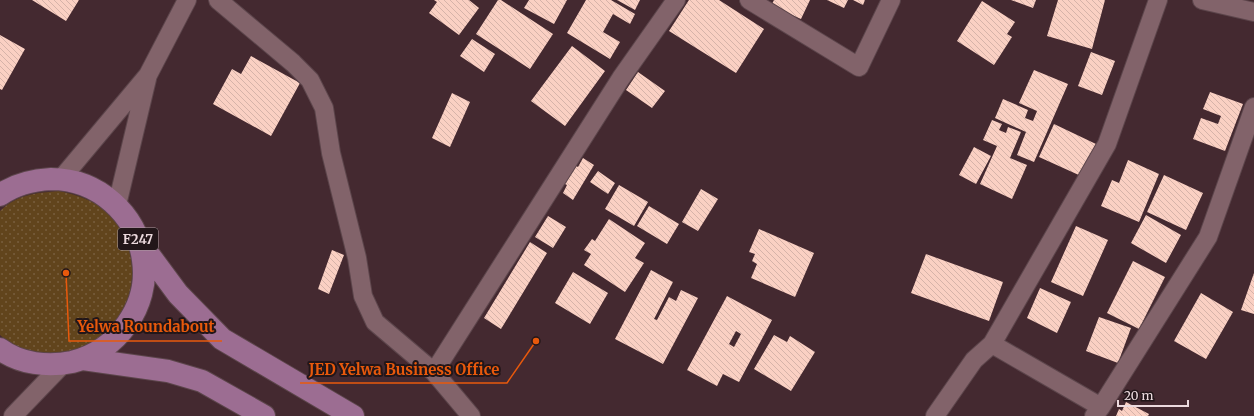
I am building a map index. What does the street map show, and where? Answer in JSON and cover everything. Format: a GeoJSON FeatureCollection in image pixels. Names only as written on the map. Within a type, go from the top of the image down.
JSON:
{"type":"FeatureCollection","features":[{"type":"Feature","properties":{"kind":"main road","name":"F247"},"geometry":{"type":"LineString","coordinates":[[1,194],[20,184],[40,180],[61,179],[81,184],[100,193],[116,206],[130,222],[139,240],[178,294],[222,339],[353,416]]}},
{"type":"Feature","properties":{"kind":"main road","name":"F247"},"geometry":{"type":"LineString","coordinates":[[73,362],[107,346],[117,337],[130,320],[139,302],[144,281],[144,260],[139,240]]}},
{"type":"Feature","properties":{"kind":"main road","name":"F247"},"geometry":{"type":"LineString","coordinates":[[0,349],[22,360],[42,365],[73,362],[168,371],[202,381],[264,416]]}},
{"type":"Feature","properties":{"kind":"street"},"geometry":{"type":"LineString","coordinates":[[61,179],[148,74],[187,0]]}},
{"type":"Feature","properties":{"kind":"street"},"geometry":{"type":"LineString","coordinates":[[218,0],[293,63],[310,80],[324,108],[331,153],[357,258],[363,296],[375,322],[434,372],[471,416]]}},
{"type":"Feature","properties":{"kind":"street"},"geometry":{"type":"LineString","coordinates":[[434,372],[621,78],[676,0]]}},
{"type":"Feature","properties":{"kind":"street"},"geometry":{"type":"LineString","coordinates":[[749,0],[859,67],[890,0]]}},
{"type":"Feature","properties":{"kind":"street"},"geometry":{"type":"LineString","coordinates":[[935,416],[974,360],[992,344],[1107,144],[1158,0]]}},
{"type":"Feature","properties":{"kind":"street"},"geometry":{"type":"LineString","coordinates":[[1202,0],[1254,12]]}},
{"type":"Feature","properties":{"kind":"street"},"geometry":{"type":"LineString","coordinates":[[116,206],[148,74]]}},
{"type":"Feature","properties":{"kind":"street"},"geometry":{"type":"LineString","coordinates":[[992,344],[1097,412],[1208,237],[1254,107]]}},
{"type":"Feature","properties":{"kind":"street"},"geometry":{"type":"LineString","coordinates":[[13,416],[73,362]]}},
{"type":"Feature","properties":{"kind":"shaded area"},"geometry":{"type":"Polygon","coordinates":[[[59,191],[91,201],[103,208],[108,213],[124,235],[131,259],[131,283],[125,306],[112,326],[94,342],[71,351],[44,353],[26,350],[0,335],[0,211],[14,201],[28,195],[59,191]]]}},
{"type":"Feature","properties":{"kind":"building"},"geometry":{"type":"Polygon","coordinates":[[[32,0],[79,0],[66,21],[32,0]]]}},
{"type":"Feature","properties":{"kind":"building"},"geometry":{"type":"Polygon","coordinates":[[[434,0],[469,0],[479,8],[459,35],[429,13],[437,2],[434,0]]]}},
{"type":"Feature","properties":{"kind":"building"},"geometry":{"type":"Polygon","coordinates":[[[498,0],[501,0],[553,34],[530,69],[476,34],[498,0]]]}},
{"type":"Feature","properties":{"kind":"building"},"geometry":{"type":"Polygon","coordinates":[[[529,0],[567,0],[554,24],[524,8],[529,0]]]}},
{"type":"Feature","properties":{"kind":"building"},"geometry":{"type":"Polygon","coordinates":[[[586,0],[611,0],[635,14],[630,24],[613,14],[603,32],[620,42],[610,59],[567,33],[586,0]]]}},
{"type":"Feature","properties":{"kind":"building"},"geometry":{"type":"Polygon","coordinates":[[[617,0],[640,0],[635,10],[617,0]]]}},
{"type":"Feature","properties":{"kind":"building"},"geometry":{"type":"Polygon","coordinates":[[[689,0],[719,0],[764,29],[736,73],[669,31],[689,0]]]}},
{"type":"Feature","properties":{"kind":"building"},"geometry":{"type":"Polygon","coordinates":[[[774,0],[810,0],[801,19],[771,6],[774,0]]]}},
{"type":"Feature","properties":{"kind":"building"},"geometry":{"type":"Polygon","coordinates":[[[827,0],[848,0],[844,8],[827,0]]]}},
{"type":"Feature","properties":{"kind":"building"},"geometry":{"type":"Polygon","coordinates":[[[853,0],[865,0],[863,5],[853,0]]]}},
{"type":"Feature","properties":{"kind":"building"},"geometry":{"type":"Polygon","coordinates":[[[1011,0],[1036,0],[1033,8],[1011,0]]]}},
{"type":"Feature","properties":{"kind":"building"},"geometry":{"type":"Polygon","coordinates":[[[1058,0],[1105,0],[1092,49],[1047,36],[1058,0]]]}},
{"type":"Feature","properties":{"kind":"building"},"geometry":{"type":"Polygon","coordinates":[[[982,1],[1015,22],[1007,34],[1012,37],[994,65],[957,41],[982,1]]]}},
{"type":"Feature","properties":{"kind":"building"},"geometry":{"type":"Polygon","coordinates":[[[0,35],[25,49],[2,90],[0,89],[0,35]]]}},
{"type":"Feature","properties":{"kind":"building"},"geometry":{"type":"Polygon","coordinates":[[[472,39],[495,54],[484,72],[460,56],[472,39]]]}},
{"type":"Feature","properties":{"kind":"building"},"geometry":{"type":"Polygon","coordinates":[[[572,46],[605,71],[565,126],[531,101],[572,46]]]}},
{"type":"Feature","properties":{"kind":"building"},"geometry":{"type":"Polygon","coordinates":[[[1091,52],[1115,61],[1102,95],[1078,86],[1091,52]]]}},
{"type":"Feature","properties":{"kind":"building"},"geometry":{"type":"Polygon","coordinates":[[[251,56],[300,83],[271,136],[213,104],[232,69],[241,74],[251,56]]]}},
{"type":"Feature","properties":{"kind":"building"},"geometry":{"type":"Polygon","coordinates":[[[1034,70],[1068,84],[1034,162],[1017,155],[1026,132],[995,118],[1003,99],[1028,110],[1025,118],[1033,121],[1037,111],[1019,103],[1034,70]]]}},
{"type":"Feature","properties":{"kind":"building"},"geometry":{"type":"Polygon","coordinates":[[[638,72],[665,91],[652,108],[626,90],[638,72]]]}},
{"type":"Feature","properties":{"kind":"building"},"geometry":{"type":"Polygon","coordinates":[[[1210,92],[1243,104],[1225,151],[1193,139],[1201,118],[1218,124],[1221,116],[1203,109],[1210,92]]]}},
{"type":"Feature","properties":{"kind":"building"},"geometry":{"type":"Polygon","coordinates":[[[452,93],[470,102],[450,147],[432,138],[452,93]]]}},
{"type":"Feature","properties":{"kind":"building"},"geometry":{"type":"Polygon","coordinates":[[[992,120],[1002,124],[999,130],[1006,133],[1008,127],[1021,132],[1010,158],[1027,165],[1012,199],[980,184],[997,146],[983,140],[992,120]]]}},
{"type":"Feature","properties":{"kind":"building"},"geometry":{"type":"Polygon","coordinates":[[[1054,124],[1096,144],[1081,176],[1039,157],[1054,124]]]}},
{"type":"Feature","properties":{"kind":"building"},"geometry":{"type":"Polygon","coordinates":[[[974,147],[991,156],[976,184],[959,175],[974,147]]]}},
{"type":"Feature","properties":{"kind":"building"},"geometry":{"type":"Polygon","coordinates":[[[583,158],[594,165],[573,200],[563,193],[567,185],[563,183],[574,165],[578,167],[583,158]]]}},
{"type":"Feature","properties":{"kind":"building"},"geometry":{"type":"Polygon","coordinates":[[[1128,160],[1159,174],[1139,222],[1101,206],[1112,180],[1119,183],[1128,160]]]}},
{"type":"Feature","properties":{"kind":"building"},"geometry":{"type":"Polygon","coordinates":[[[598,171],[615,183],[608,194],[590,182],[598,171]]]}},
{"type":"Feature","properties":{"kind":"building"},"geometry":{"type":"Polygon","coordinates":[[[1164,175],[1203,193],[1186,230],[1147,212],[1164,175]]]}},
{"type":"Feature","properties":{"kind":"building"},"geometry":{"type":"Polygon","coordinates":[[[619,185],[648,202],[634,226],[605,209],[619,185]]]}},
{"type":"Feature","properties":{"kind":"building"},"geometry":{"type":"Polygon","coordinates":[[[701,189],[718,199],[698,231],[682,222],[701,189]]]}},
{"type":"Feature","properties":{"kind":"building"},"geometry":{"type":"Polygon","coordinates":[[[649,206],[679,224],[667,244],[637,226],[649,206]]]}},
{"type":"Feature","properties":{"kind":"building"},"geometry":{"type":"Polygon","coordinates":[[[1146,215],[1181,235],[1166,263],[1131,243],[1146,215]]]}},
{"type":"Feature","properties":{"kind":"building"},"geometry":{"type":"Polygon","coordinates":[[[548,216],[566,227],[553,248],[535,237],[548,216]]]}},
{"type":"Feature","properties":{"kind":"building"},"geometry":{"type":"Polygon","coordinates":[[[609,219],[645,243],[635,258],[644,263],[625,292],[584,265],[591,254],[584,250],[592,239],[595,241],[609,219]]]}},
{"type":"Feature","properties":{"kind":"building"},"geometry":{"type":"Polygon","coordinates":[[[1076,226],[1108,240],[1083,296],[1051,282],[1076,226]]]}},
{"type":"Feature","properties":{"kind":"building"},"geometry":{"type":"Polygon","coordinates":[[[759,229],[814,253],[795,297],[751,278],[757,264],[752,261],[755,254],[749,252],[759,229]]]}},
{"type":"Feature","properties":{"kind":"building"},"geometry":{"type":"Polygon","coordinates":[[[530,242],[547,253],[501,329],[484,318],[530,242]]]}},
{"type":"Feature","properties":{"kind":"building"},"geometry":{"type":"Polygon","coordinates":[[[332,250],[344,255],[329,294],[318,289],[332,250]]]}},
{"type":"Feature","properties":{"kind":"building"},"geometry":{"type":"Polygon","coordinates":[[[926,254],[1003,282],[989,321],[911,293],[926,254]]]}},
{"type":"Feature","properties":{"kind":"building"},"geometry":{"type":"Polygon","coordinates":[[[1133,261],[1165,277],[1139,329],[1107,313],[1133,261]]]}},
{"type":"Feature","properties":{"kind":"building"},"geometry":{"type":"Polygon","coordinates":[[[651,270],[673,282],[654,319],[657,320],[669,297],[676,301],[681,290],[698,298],[663,364],[615,339],[651,270]]]}},
{"type":"Feature","properties":{"kind":"building"},"geometry":{"type":"Polygon","coordinates":[[[573,272],[608,293],[590,324],[555,303],[573,272]]]}},
{"type":"Feature","properties":{"kind":"building"},"geometry":{"type":"Polygon","coordinates":[[[1254,273],[1254,314],[1241,310],[1254,273]]]}},
{"type":"Feature","properties":{"kind":"building"},"geometry":{"type":"Polygon","coordinates":[[[1040,288],[1071,302],[1057,333],[1027,318],[1040,288]]]}},
{"type":"Feature","properties":{"kind":"building"},"geometry":{"type":"Polygon","coordinates":[[[1201,293],[1233,312],[1206,359],[1174,341],[1201,293]]]}},
{"type":"Feature","properties":{"kind":"building"},"geometry":{"type":"Polygon","coordinates":[[[727,296],[772,320],[739,382],[723,374],[717,386],[687,370],[727,296]],[[736,331],[729,344],[734,347],[741,334],[736,331]]]}},
{"type":"Feature","properties":{"kind":"building"},"geometry":{"type":"Polygon","coordinates":[[[1099,317],[1131,328],[1118,363],[1086,351],[1099,317]]]}},
{"type":"Feature","properties":{"kind":"building"},"geometry":{"type":"Polygon","coordinates":[[[774,335],[787,342],[790,336],[815,352],[791,391],[754,369],[774,335]]]}},
{"type":"Feature","properties":{"kind":"building"},"geometry":{"type":"Polygon","coordinates":[[[1126,402],[1149,414],[1148,416],[1116,416],[1119,409],[1122,411],[1126,402]]]}},
{"type":"Feature","properties":{"kind":"place","name":"Yelwa Roundabout"},"geometry":{"type":"Point","coordinates":[66,273]}},
{"type":"Feature","properties":{"kind":"place","name":"JED Yelwa Business Office"},"geometry":{"type":"Point","coordinates":[536,341]}}]}
